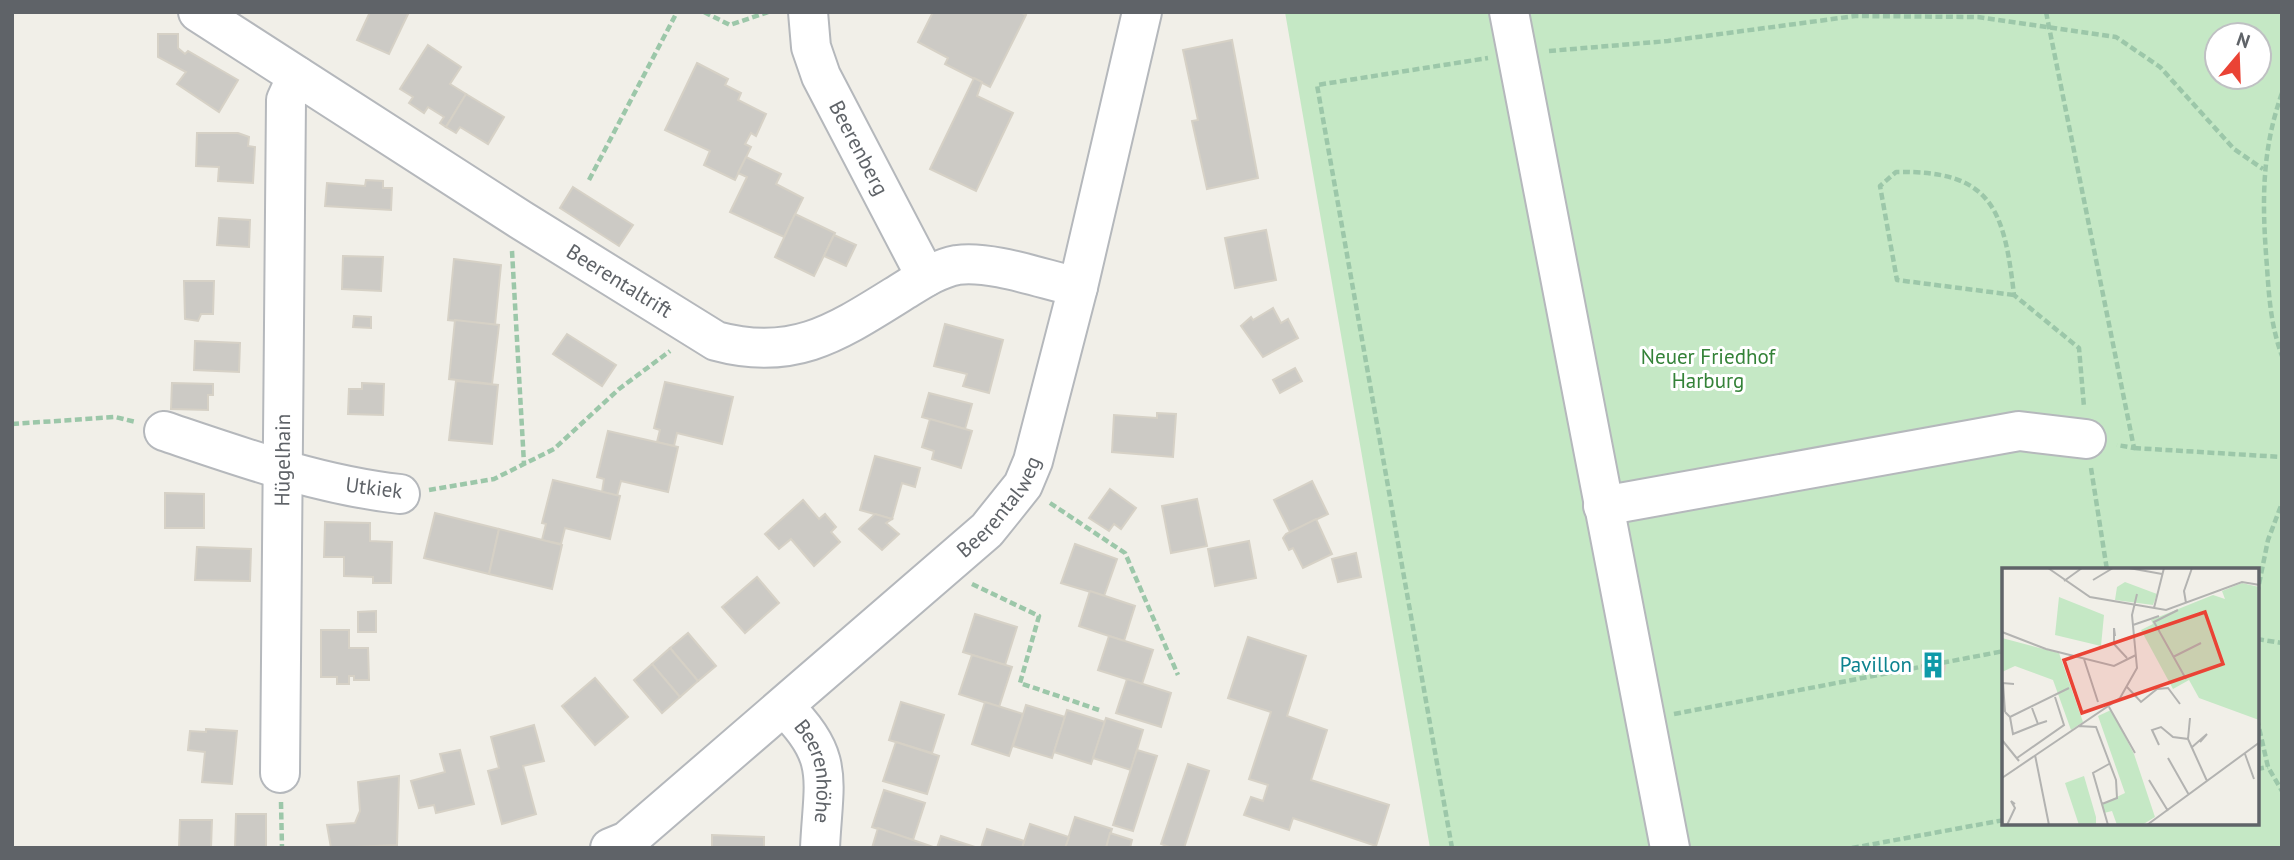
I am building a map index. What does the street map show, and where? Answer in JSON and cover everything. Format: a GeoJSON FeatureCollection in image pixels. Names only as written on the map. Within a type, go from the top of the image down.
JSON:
{"type":"FeatureCollection","features":[{"type":"Feature","properties":{"kind":"street","name":"Beerentaltrift"},"geometry":{"type":"LineString","coordinates":[[198,12],[694,330],[716,341],[744,348],[775,350],[807,344],[857,320],[926,277],[945,268],[971,264],[1078,288]]}},
{"type":"Feature","properties":{"kind":"street","name":"Beerenberg"},"geometry":{"type":"LineString","coordinates":[[808,12],[811,47],[821,76],[926,277]]}},
{"type":"Feature","properties":{"kind":"street","name":"Beerentalweg"},"geometry":{"type":"LineString","coordinates":[[610,848],[627,841],[987,530],[1023,485],[1033,461],[1078,288],[1142,12]]}},
{"type":"Feature","properties":{"kind":"street"},"geometry":{"type":"LineString","coordinates":[[1508,12],[1670,848]]}},
{"type":"Feature","properties":{"kind":"street","name":"Hügelhain"},"geometry":{"type":"LineString","coordinates":[[281,774],[286,100],[297,76]]}},
{"type":"Feature","properties":{"kind":"street","name":"Utkiek"},"geometry":{"type":"LineString","coordinates":[[163,431],[282,470],[365,490],[400,494]]}},
{"type":"Feature","properties":{"kind":"street"},"geometry":{"type":"LineString","coordinates":[[1604,506],[2019,431],[2087,439]]}},
{"type":"Feature","properties":{"kind":"street","name":"Beerenhöhe"},"geometry":{"type":"LineString","coordinates":[[784,707],[814,739],[822,764],[820,848]]}},
{"type":"Feature","properties":{"kind":"path"},"geometry":{"type":"LineString","coordinates":[[589,180],[677,12]]}},
{"type":"Feature","properties":{"kind":"path"},"geometry":{"type":"LineString","coordinates":[[704,12],[730,25],[768,12]]}},
{"type":"Feature","properties":{"kind":"path"},"geometry":{"type":"LineString","coordinates":[[2046,12],[2134,448]]}},
{"type":"Feature","properties":{"kind":"path"},"geometry":{"type":"LineString","coordinates":[[1452,848],[1317,85],[1516,54],[1668,41],[1856,16],[1978,17],[2050,30],[2116,37],[2160,67],[2234,149],[2263,169]]}},
{"type":"Feature","properties":{"kind":"path"},"geometry":{"type":"LineString","coordinates":[[2282,93],[2270,127],[2263,169],[2262,198],[2272,327],[2282,356]]}},
{"type":"Feature","properties":{"kind":"path"},"geometry":{"type":"LineString","coordinates":[[2014,295],[2007,239],[1990,201],[1957,179],[1925,171],[1896,172],[1880,186],[1897,280],[2014,295],[2079,348],[2087,439],[2107,568]]}},
{"type":"Feature","properties":{"kind":"path"},"geometry":{"type":"LineString","coordinates":[[512,254],[524,464]]}},
{"type":"Feature","properties":{"kind":"path","name":"Utkiek"},"geometry":{"type":"LineString","coordinates":[[400,494],[494,479],[554,449],[619,389],[694,330]]}},
{"type":"Feature","properties":{"kind":"path"},"geometry":{"type":"LineString","coordinates":[[12,424],[115,417],[163,431]]}},
{"type":"Feature","properties":{"kind":"path"},"geometry":{"type":"LineString","coordinates":[[2087,439],[2134,448],[2282,457]]}},
{"type":"Feature","properties":{"kind":"path"},"geometry":{"type":"LineString","coordinates":[[1023,485],[1125,553],[1178,675]]}},
{"type":"Feature","properties":{"kind":"path"},"geometry":{"type":"LineString","coordinates":[[2259,584],[2268,540],[2282,503]]}},
{"type":"Feature","properties":{"kind":"path"},"geometry":{"type":"LineString","coordinates":[[962,579],[1039,616],[1020,682],[1099,710]]}},
{"type":"Feature","properties":{"kind":"path"},"geometry":{"type":"LineString","coordinates":[[2259,639],[2282,643]]}},
{"type":"Feature","properties":{"kind":"path"},"geometry":{"type":"LineString","coordinates":[[1644,720],[2002,651]]}},
{"type":"Feature","properties":{"kind":"path"},"geometry":{"type":"LineString","coordinates":[[2259,728],[2268,767],[2282,791]]}},
{"type":"Feature","properties":{"kind":"path"},"geometry":{"type":"LineString","coordinates":[[2259,769],[2268,767]]}},
{"type":"Feature","properties":{"kind":"path"},"geometry":{"type":"LineString","coordinates":[[281,774],[282,848]]}},
{"type":"Feature","properties":{"kind":"path"},"geometry":{"type":"LineString","coordinates":[[1852,848],[2002,820]]}},
{"type":"Feature","properties":{"kind":"green space","name":"Neuer Friedhof Harburg"},"geometry":{"type":"Polygon","coordinates":[[[1285,12],[2282,12],[2282,848],[1430,848],[1285,12]]]}},
{"type":"Feature","properties":{"kind":"building"},"geometry":{"type":"Polygon","coordinates":[[[370,12],[409,12],[389,54],[357,40],[370,12]]]}},
{"type":"Feature","properties":{"kind":"building"},"geometry":{"type":"Polygon","coordinates":[[[933,12],[1020,12],[1026,15],[990,87],[945,64],[948,58],[918,42],[933,12]]]}},
{"type":"Feature","properties":{"kind":"building"},"geometry":{"type":"Polygon","coordinates":[[[158,34],[178,34],[178,48],[185,54],[188,51],[238,80],[219,112],[177,84],[186,72],[158,57],[158,34]]]}},
{"type":"Feature","properties":{"kind":"building"},"geometry":{"type":"Polygon","coordinates":[[[1232,40],[1258,178],[1207,189],[1192,121],[1198,120],[1183,50],[1232,40]]]}},
{"type":"Feature","properties":{"kind":"building"},"geometry":{"type":"Polygon","coordinates":[[[428,45],[461,67],[450,84],[466,94],[446,127],[440,123],[444,117],[428,107],[424,113],[409,103],[413,97],[400,89],[428,45]]]}},
{"type":"Feature","properties":{"kind":"building"},"geometry":{"type":"Polygon","coordinates":[[[697,63],[728,79],[725,85],[741,93],[738,100],[766,114],[756,136],[751,133],[745,144],[751,147],[735,180],[704,165],[710,151],[665,130],[697,63]]]}},
{"type":"Feature","properties":{"kind":"building"},"geometry":{"type":"Polygon","coordinates":[[[974,78],[982,82],[977,96],[1013,113],[976,191],[930,169],[974,78]]]}},
{"type":"Feature","properties":{"kind":"building"},"geometry":{"type":"Polygon","coordinates":[[[466,94],[504,117],[488,144],[460,127],[456,133],[446,127],[466,94]]]}},
{"type":"Feature","properties":{"kind":"building"},"geometry":{"type":"Polygon","coordinates":[[[197,133],[238,133],[249,137],[248,146],[255,147],[253,183],[218,181],[219,167],[196,166],[197,133]]]}},
{"type":"Feature","properties":{"kind":"building"},"geometry":{"type":"Polygon","coordinates":[[[746,157],[781,174],[776,184],[803,198],[784,237],[730,212],[747,177],[738,173],[746,157]]]}},
{"type":"Feature","properties":{"kind":"building"},"geometry":{"type":"Polygon","coordinates":[[[366,180],[383,181],[383,188],[392,188],[391,210],[325,206],[327,183],[365,186],[366,180]]]}},
{"type":"Feature","properties":{"kind":"building"},"geometry":{"type":"Polygon","coordinates":[[[573,187],[633,225],[619,246],[560,208],[573,187]]]}},
{"type":"Feature","properties":{"kind":"building"},"geometry":{"type":"Polygon","coordinates":[[[795,214],[835,233],[814,276],[775,257],[795,214]]]}},
{"type":"Feature","properties":{"kind":"building"},"geometry":{"type":"Polygon","coordinates":[[[219,218],[250,220],[249,247],[217,245],[219,218]]]}},
{"type":"Feature","properties":{"kind":"building"},"geometry":{"type":"Polygon","coordinates":[[[1266,230],[1276,280],[1235,288],[1225,238],[1266,230]]]}},
{"type":"Feature","properties":{"kind":"building"},"geometry":{"type":"Polygon","coordinates":[[[834,235],[856,245],[846,266],[824,256],[834,235]]]}},
{"type":"Feature","properties":{"kind":"building"},"geometry":{"type":"Polygon","coordinates":[[[343,256],[383,257],[381,291],[342,289],[343,256]]]}},
{"type":"Feature","properties":{"kind":"building"},"geometry":{"type":"Polygon","coordinates":[[[454,259],[501,265],[495,325],[448,320],[454,259]]]}},
{"type":"Feature","properties":{"kind":"building"},"geometry":{"type":"Polygon","coordinates":[[[184,281],[214,281],[213,314],[201,314],[198,321],[185,319],[184,281]]]}},
{"type":"Feature","properties":{"kind":"building"},"geometry":{"type":"Polygon","coordinates":[[[1273,308],[1281,323],[1288,319],[1298,338],[1263,357],[1241,326],[1251,317],[1253,320],[1273,308]]]}},
{"type":"Feature","properties":{"kind":"building"},"geometry":{"type":"Polygon","coordinates":[[[354,316],[371,317],[371,328],[353,327],[354,316]]]}},
{"type":"Feature","properties":{"kind":"building"},"geometry":{"type":"Polygon","coordinates":[[[455,320],[499,325],[492,384],[449,379],[455,320]]]}},
{"type":"Feature","properties":{"kind":"building"},"geometry":{"type":"Polygon","coordinates":[[[945,324],[1003,340],[989,393],[963,386],[967,374],[934,366],[945,324]]]}},
{"type":"Feature","properties":{"kind":"building"},"geometry":{"type":"Polygon","coordinates":[[[567,334],[616,365],[602,386],[553,354],[567,334]]]}},
{"type":"Feature","properties":{"kind":"building"},"geometry":{"type":"Polygon","coordinates":[[[195,341],[240,343],[239,372],[194,370],[195,341]]]}},
{"type":"Feature","properties":{"kind":"building"},"geometry":{"type":"Polygon","coordinates":[[[1295,368],[1302,381],[1280,393],[1273,380],[1295,368]]]}},
{"type":"Feature","properties":{"kind":"building"},"geometry":{"type":"Polygon","coordinates":[[[456,381],[498,385],[492,444],[449,440],[456,381]]]}},
{"type":"Feature","properties":{"kind":"building"},"geometry":{"type":"Polygon","coordinates":[[[665,382],[733,397],[722,444],[677,433],[674,446],[657,442],[660,430],[654,428],[665,382]]]}},
{"type":"Feature","properties":{"kind":"building"},"geometry":{"type":"Polygon","coordinates":[[[172,383],[213,384],[213,395],[208,395],[208,410],[171,409],[172,383]]]}},
{"type":"Feature","properties":{"kind":"building"},"geometry":{"type":"Polygon","coordinates":[[[362,383],[384,384],[383,415],[348,414],[349,389],[362,389],[362,383]]]}},
{"type":"Feature","properties":{"kind":"building"},"geometry":{"type":"Polygon","coordinates":[[[929,393],[972,404],[965,429],[922,417],[929,393]]]}},
{"type":"Feature","properties":{"kind":"building"},"geometry":{"type":"Polygon","coordinates":[[[1157,413],[1176,414],[1173,457],[1112,452],[1114,415],[1157,418],[1157,413]]]}},
{"type":"Feature","properties":{"kind":"building"},"geometry":{"type":"Polygon","coordinates":[[[930,419],[972,431],[961,468],[932,459],[934,451],[922,447],[930,419]]]}},
{"type":"Feature","properties":{"kind":"building"},"geometry":{"type":"Polygon","coordinates":[[[608,431],[678,447],[668,492],[621,481],[617,496],[602,492],[604,479],[597,477],[608,431]]]}},
{"type":"Feature","properties":{"kind":"building"},"geometry":{"type":"Polygon","coordinates":[[[875,456],[920,468],[915,487],[902,483],[892,519],[860,510],[875,456]]]}},
{"type":"Feature","properties":{"kind":"building"},"geometry":{"type":"Polygon","coordinates":[[[553,480],[620,496],[610,539],[565,528],[561,544],[542,540],[546,524],[542,523],[553,480]]]}},
{"type":"Feature","properties":{"kind":"building"},"geometry":{"type":"Polygon","coordinates":[[[1312,481],[1328,514],[1290,532],[1274,500],[1312,481]]]}},
{"type":"Feature","properties":{"kind":"building"},"geometry":{"type":"Polygon","coordinates":[[[1110,489],[1136,508],[1121,529],[1114,524],[1109,531],[1089,518],[1110,489]]]}},
{"type":"Feature","properties":{"kind":"building"},"geometry":{"type":"Polygon","coordinates":[[[165,493],[204,494],[204,528],[165,528],[165,493]]]}},
{"type":"Feature","properties":{"kind":"building"},"geometry":{"type":"Polygon","coordinates":[[[1197,499],[1207,546],[1171,553],[1162,506],[1197,499]]]}},
{"type":"Feature","properties":{"kind":"building"},"geometry":{"type":"Polygon","coordinates":[[[803,500],[819,519],[825,514],[836,527],[831,532],[840,542],[814,566],[791,539],[779,549],[765,534],[803,500]]]}},
{"type":"Feature","properties":{"kind":"building"},"geometry":{"type":"Polygon","coordinates":[[[435,513],[499,529],[489,574],[424,558],[435,513]]]}},
{"type":"Feature","properties":{"kind":"building"},"geometry":{"type":"Polygon","coordinates":[[[875,514],[892,519],[886,523],[899,534],[882,550],[859,529],[875,514]]]}},
{"type":"Feature","properties":{"kind":"building"},"geometry":{"type":"Polygon","coordinates":[[[1316,519],[1332,554],[1303,568],[1293,548],[1289,550],[1283,538],[1316,519]]]}},
{"type":"Feature","properties":{"kind":"building"},"geometry":{"type":"Polygon","coordinates":[[[325,522],[370,523],[370,541],[392,542],[391,583],[373,583],[373,577],[344,576],[344,557],[324,557],[325,522]]]}},
{"type":"Feature","properties":{"kind":"building"},"geometry":{"type":"Polygon","coordinates":[[[499,529],[562,545],[552,589],[489,574],[499,529]]]}},
{"type":"Feature","properties":{"kind":"building"},"geometry":{"type":"Polygon","coordinates":[[[1249,541],[1256,578],[1215,586],[1208,549],[1249,541]]]}},
{"type":"Feature","properties":{"kind":"building"},"geometry":{"type":"Polygon","coordinates":[[[1075,544],[1117,559],[1104,596],[1061,583],[1075,544]]]}},
{"type":"Feature","properties":{"kind":"building"},"geometry":{"type":"Polygon","coordinates":[[[197,547],[251,549],[250,581],[195,580],[197,547]]]}},
{"type":"Feature","properties":{"kind":"building"},"geometry":{"type":"Polygon","coordinates":[[[1356,553],[1361,577],[1338,582],[1332,559],[1356,553]]]}},
{"type":"Feature","properties":{"kind":"building"},"geometry":{"type":"Polygon","coordinates":[[[757,577],[779,603],[745,633],[722,607],[757,577]]]}},
{"type":"Feature","properties":{"kind":"building"},"geometry":{"type":"Polygon","coordinates":[[[1090,591],[1135,606],[1124,641],[1079,626],[1090,591]]]}},
{"type":"Feature","properties":{"kind":"building"},"geometry":{"type":"Polygon","coordinates":[[[376,611],[376,632],[358,632],[358,612],[376,611]]]}},
{"type":"Feature","properties":{"kind":"building"},"geometry":{"type":"Polygon","coordinates":[[[975,614],[1017,627],[1005,665],[963,652],[975,614]]]}},
{"type":"Feature","properties":{"kind":"building"},"geometry":{"type":"Polygon","coordinates":[[[321,630],[349,630],[349,648],[368,648],[369,680],[354,680],[354,676],[349,676],[349,684],[337,684],[337,677],[321,677],[321,630]]]}},
{"type":"Feature","properties":{"kind":"building"},"geometry":{"type":"Polygon","coordinates":[[[688,633],[716,666],[698,681],[670,648],[688,633]]]}},
{"type":"Feature","properties":{"kind":"building"},"geometry":{"type":"Polygon","coordinates":[[[1109,636],[1153,650],[1142,684],[1098,670],[1109,636]]]}},
{"type":"Feature","properties":{"kind":"building"},"geometry":{"type":"Polygon","coordinates":[[[1248,637],[1306,656],[1287,716],[1327,730],[1311,780],[1389,805],[1376,846],[1293,818],[1289,830],[1244,815],[1251,797],[1263,801],[1268,785],[1249,779],[1271,712],[1228,698],[1248,637]]]}},
{"type":"Feature","properties":{"kind":"building"},"geometry":{"type":"Polygon","coordinates":[[[670,648],[698,681],[680,697],[652,664],[670,648]]]}},
{"type":"Feature","properties":{"kind":"building","name":"Pavillon"},"geometry":{"type":"Polygon","coordinates":[[[1933,654],[1944,661],[1945,666],[1938,677],[1933,678],[1922,671],[1921,666],[1928,655],[1933,654]]]}},
{"type":"Feature","properties":{"kind":"building"},"geometry":{"type":"Polygon","coordinates":[[[972,655],[1012,667],[999,707],[959,694],[972,655]]]}},
{"type":"Feature","properties":{"kind":"building"},"geometry":{"type":"Polygon","coordinates":[[[652,664],[680,697],[662,713],[634,680],[652,664]]]}},
{"type":"Feature","properties":{"kind":"building"},"geometry":{"type":"Polygon","coordinates":[[[595,678],[628,717],[595,745],[562,706],[595,678]]]}},
{"type":"Feature","properties":{"kind":"building"},"geometry":{"type":"Polygon","coordinates":[[[1127,679],[1171,693],[1161,727],[1116,713],[1127,679]]]}},
{"type":"Feature","properties":{"kind":"building"},"geometry":{"type":"Polygon","coordinates":[[[901,702],[944,715],[932,753],[889,740],[901,702]]]}},
{"type":"Feature","properties":{"kind":"building"},"geometry":{"type":"Polygon","coordinates":[[[985,702],[1023,714],[1009,756],[972,744],[985,702]]]}},
{"type":"Feature","properties":{"kind":"building"},"geometry":{"type":"Polygon","coordinates":[[[1026,705],[1065,717],[1052,758],[1013,746],[1026,705]]]}},
{"type":"Feature","properties":{"kind":"building"},"geometry":{"type":"Polygon","coordinates":[[[1067,710],[1105,722],[1091,764],[1054,752],[1067,710]]]}},
{"type":"Feature","properties":{"kind":"building"},"geometry":{"type":"Polygon","coordinates":[[[1106,718],[1143,730],[1131,770],[1093,758],[1106,718]]]}},
{"type":"Feature","properties":{"kind":"building"},"geometry":{"type":"Polygon","coordinates":[[[534,725],[544,761],[523,766],[536,814],[502,824],[488,771],[499,768],[491,737],[534,725]]]}},
{"type":"Feature","properties":{"kind":"building"},"geometry":{"type":"Polygon","coordinates":[[[206,729],[237,731],[232,784],[202,782],[205,752],[188,750],[190,731],[206,732],[206,729]]]}},
{"type":"Feature","properties":{"kind":"building"},"geometry":{"type":"Polygon","coordinates":[[[896,742],[939,756],[927,794],[883,781],[896,742]]]}},
{"type":"Feature","properties":{"kind":"building"},"geometry":{"type":"Polygon","coordinates":[[[460,750],[474,804],[436,813],[434,805],[419,808],[411,781],[445,772],[440,754],[460,750]]]}},
{"type":"Feature","properties":{"kind":"building"},"geometry":{"type":"Polygon","coordinates":[[[1137,750],[1157,756],[1133,831],[1113,825],[1137,750]]]}},
{"type":"Feature","properties":{"kind":"building"},"geometry":{"type":"Polygon","coordinates":[[[1188,764],[1209,771],[1184,848],[1172,848],[1161,844],[1188,764]]]}},
{"type":"Feature","properties":{"kind":"building"},"geometry":{"type":"Polygon","coordinates":[[[399,776],[397,845],[331,848],[327,825],[355,823],[360,811],[358,782],[399,776]]]}},
{"type":"Feature","properties":{"kind":"building"},"geometry":{"type":"Polygon","coordinates":[[[884,790],[925,803],[913,840],[872,827],[884,790]]]}},
{"type":"Feature","properties":{"kind":"building"},"geometry":{"type":"Polygon","coordinates":[[[236,814],[266,814],[266,848],[235,848],[236,814]]]}},
{"type":"Feature","properties":{"kind":"building"},"geometry":{"type":"Polygon","coordinates":[[[1075,817],[1112,829],[1106,848],[1065,848],[1075,817]]]}},
{"type":"Feature","properties":{"kind":"building"},"geometry":{"type":"Polygon","coordinates":[[[180,820],[212,820],[211,848],[179,848],[180,820]]]}},
{"type":"Feature","properties":{"kind":"building"},"geometry":{"type":"Polygon","coordinates":[[[1030,824],[1069,837],[1065,848],[1022,848],[1030,824]]]}},
{"type":"Feature","properties":{"kind":"building"},"geometry":{"type":"Polygon","coordinates":[[[878,828],[913,840],[936,848],[872,848],[878,828]]]}},
{"type":"Feature","properties":{"kind":"building"},"geometry":{"type":"Polygon","coordinates":[[[987,829],[1024,841],[1022,848],[981,848],[987,829]]]}},
{"type":"Feature","properties":{"kind":"building"},"geometry":{"type":"Polygon","coordinates":[[[1110,833],[1132,840],[1130,848],[1106,848],[1110,833]]]}},
{"type":"Feature","properties":{"kind":"building"},"geometry":{"type":"Polygon","coordinates":[[[712,835],[764,837],[764,848],[712,848],[712,835]]]}},
{"type":"Feature","properties":{"kind":"building"},"geometry":{"type":"Polygon","coordinates":[[[941,836],[978,848],[937,848],[941,836]]]}},
{"type":"Feature","properties":{"kind":"place","name":"Pavillon"},"geometry":{"type":"Point","coordinates":[1933,665]}}]}
